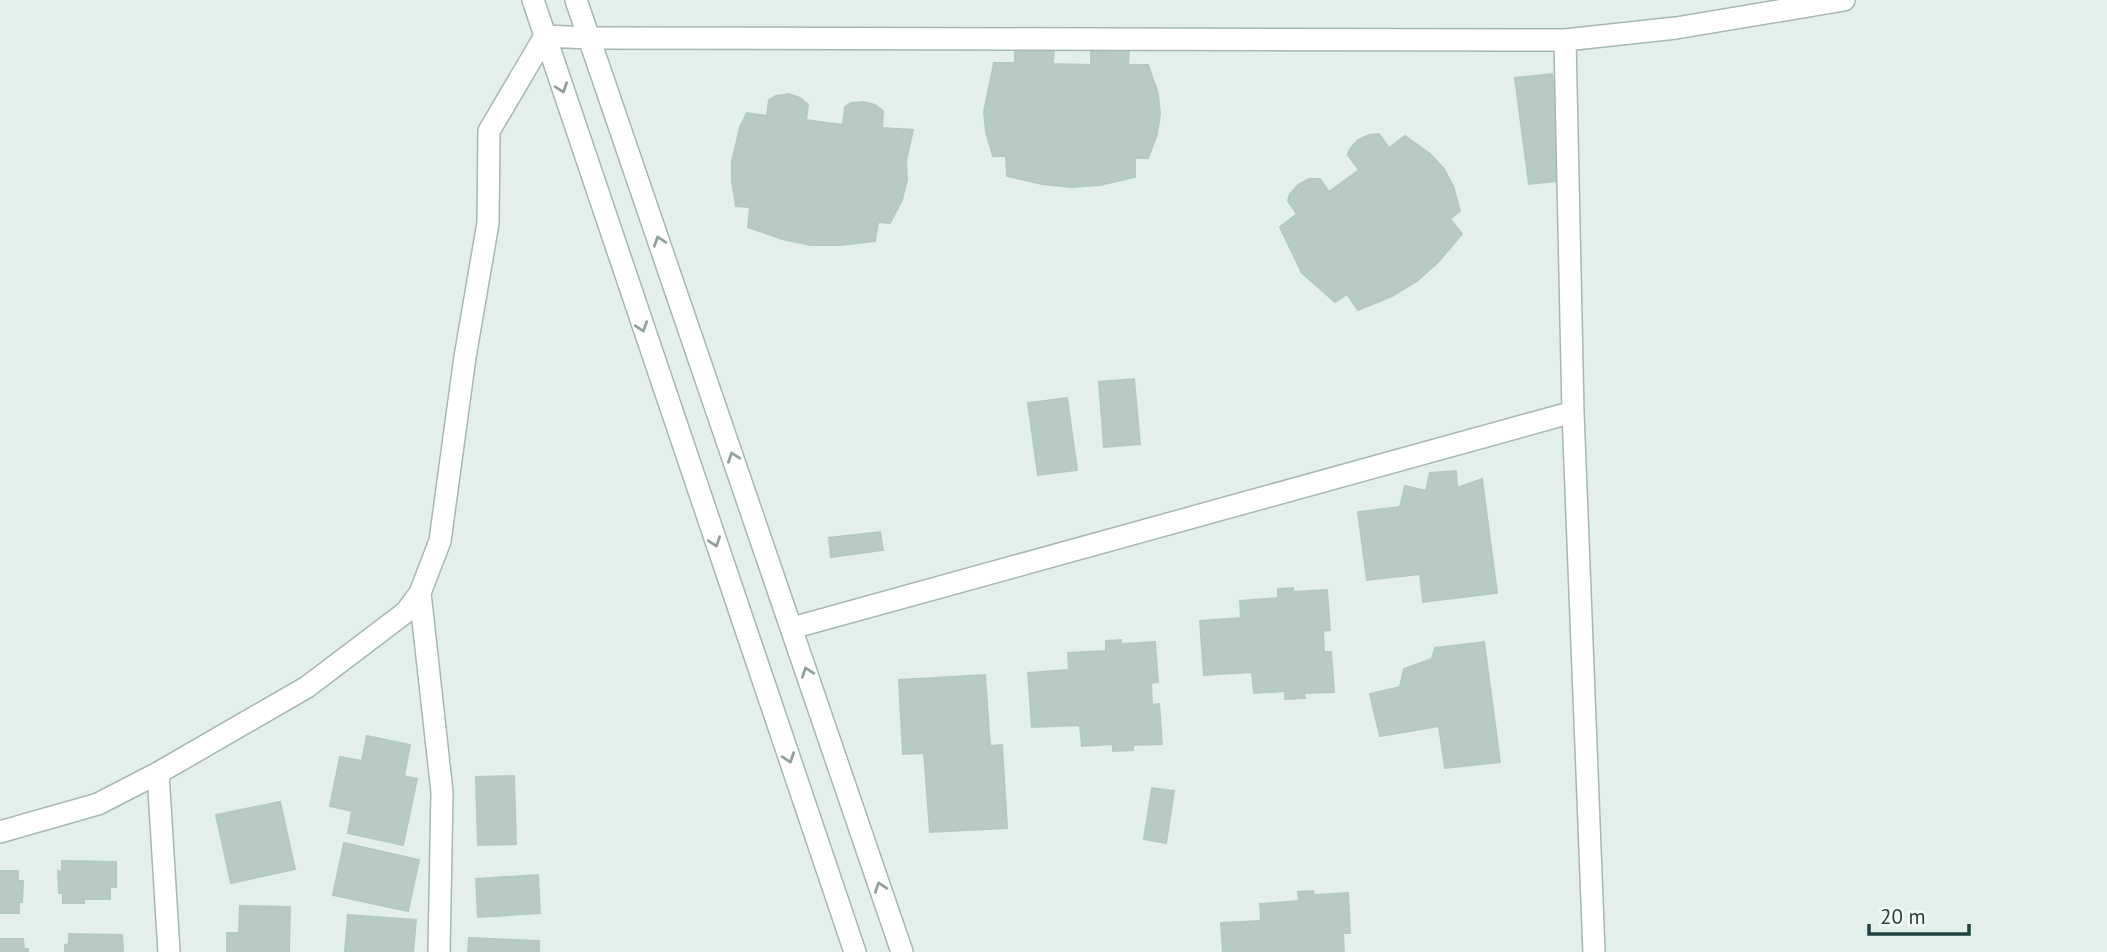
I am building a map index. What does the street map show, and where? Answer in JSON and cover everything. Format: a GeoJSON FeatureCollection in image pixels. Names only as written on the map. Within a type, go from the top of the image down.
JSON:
{"type":"FeatureCollection","features":[{"type":"Feature","properties":{"kind":"street"},"geometry":{"type":"LineString","coordinates":[[533,0],[855,952]]}},
{"type":"Feature","properties":{"kind":"street"},"geometry":{"type":"LineString","coordinates":[[576,0],[902,952]]}},
{"type":"Feature","properties":{"kind":"street"},"geometry":{"type":"LineString","coordinates":[[545,36],[1565,40],[1676,28],[1844,0]]}},
{"type":"Feature","properties":{"kind":"street"},"geometry":{"type":"LineString","coordinates":[[0,832],[98,804],[158,773],[307,687],[406,612],[420,593],[440,541],[465,357],[488,223],[489,131],[545,36]]}},
{"type":"Feature","properties":{"kind":"street"},"geometry":{"type":"LineString","coordinates":[[1565,40],[1573,412],[1594,952]]}},
{"type":"Feature","properties":{"kind":"street"},"geometry":{"type":"LineString","coordinates":[[792,628],[1573,412]]}},
{"type":"Feature","properties":{"kind":"street"},"geometry":{"type":"LineString","coordinates":[[420,593],[442,792],[439,952]]}},
{"type":"Feature","properties":{"kind":"street"},"geometry":{"type":"LineString","coordinates":[[158,773],[169,952]]}},
{"type":"Feature","properties":{"kind":"building"},"geometry":{"type":"Polygon","coordinates":[[[1091,46],[1129,47],[1128,65],[1148,65],[1158,94],[1160,114],[1157,134],[1148,158],[1135,158],[1135,177],[1100,185],[1070,187],[1007,176],[1006,156],[993,156],[986,132],[984,112],[994,63],[1015,63],[1015,47],[1054,49],[1053,64],[1091,65],[1091,46]]]}},
{"type":"Feature","properties":{"kind":"building"},"geometry":{"type":"Polygon","coordinates":[[[1091,46],[1129,47],[1128,65],[1148,65],[1158,94],[1160,114],[1157,134],[1148,158],[1135,158],[1135,177],[1100,185],[1070,187],[1007,176],[1006,156],[993,156],[986,132],[984,112],[994,63],[1015,63],[1015,47],[1054,49],[1053,64],[1091,65],[1091,46]]]}},
{"type":"Feature","properties":{"kind":"building"},"geometry":{"type":"Polygon","coordinates":[[[1552,74],[1566,180],[1529,184],[1515,78],[1552,74]]]}},
{"type":"Feature","properties":{"kind":"building"},"geometry":{"type":"Polygon","coordinates":[[[788,94],[800,98],[808,105],[806,120],[843,125],[845,107],[851,103],[863,102],[875,105],[883,111],[882,128],[913,130],[906,161],[907,180],[902,200],[890,223],[878,222],[875,241],[811,245],[782,239],[748,227],[750,207],[736,206],[732,181],[732,161],[740,127],[747,113],[767,116],[769,100],[788,94]]]}},
{"type":"Feature","properties":{"kind":"building"},"geometry":{"type":"Polygon","coordinates":[[[1379,134],[1389,148],[1405,136],[1430,154],[1444,169],[1453,186],[1460,211],[1450,219],[1462,234],[1417,281],[1392,296],[1358,310],[1347,294],[1335,302],[1302,273],[1280,227],[1297,214],[1288,201],[1298,185],[1309,179],[1320,179],[1329,192],[1359,170],[1348,155],[1350,149],[1358,140],[1379,134]]]}},
{"type":"Feature","properties":{"kind":"building"},"geometry":{"type":"Polygon","coordinates":[[[1134,379],[1140,444],[1104,447],[1099,382],[1134,379]]]}},
{"type":"Feature","properties":{"kind":"building"},"geometry":{"type":"Polygon","coordinates":[[[1067,398],[1077,470],[1038,475],[1028,403],[1067,398]]]}},
{"type":"Feature","properties":{"kind":"building"},"geometry":{"type":"Polygon","coordinates":[[[1456,471],[1457,488],[1482,479],[1497,593],[1423,602],[1420,574],[1367,580],[1358,512],[1400,507],[1405,486],[1426,491],[1430,473],[1456,471]]]}},
{"type":"Feature","properties":{"kind":"building"},"geometry":{"type":"Polygon","coordinates":[[[880,532],[883,550],[831,557],[829,538],[880,532]]]}},
{"type":"Feature","properties":{"kind":"building"},"geometry":{"type":"Polygon","coordinates":[[[1293,588],[1293,592],[1327,590],[1330,630],[1323,631],[1324,652],[1331,652],[1334,692],[1304,693],[1305,698],[1285,699],[1285,691],[1254,693],[1252,672],[1204,675],[1200,621],[1241,618],[1240,601],[1278,598],[1278,589],[1293,588]]]}},
{"type":"Feature","properties":{"kind":"building"},"geometry":{"type":"Polygon","coordinates":[[[1121,640],[1121,644],[1155,642],[1158,682],[1151,683],[1152,705],[1159,704],[1162,744],[1133,745],[1133,750],[1113,751],[1113,744],[1082,746],[1080,725],[1032,727],[1028,673],[1069,670],[1068,653],[1106,651],[1106,641],[1121,640]]]}},
{"type":"Feature","properties":{"kind":"building"},"geometry":{"type":"Polygon","coordinates":[[[1484,642],[1500,762],[1445,768],[1439,726],[1380,736],[1370,694],[1400,687],[1404,669],[1432,659],[1435,648],[1484,642]]]}},
{"type":"Feature","properties":{"kind":"building"},"geometry":{"type":"Polygon","coordinates":[[[985,675],[990,746],[1002,745],[1007,828],[930,832],[924,753],[903,754],[899,680],[985,675]]]}},
{"type":"Feature","properties":{"kind":"building"},"geometry":{"type":"Polygon","coordinates":[[[367,736],[410,745],[404,776],[417,779],[403,845],[348,833],[352,811],[330,806],[340,757],[362,761],[367,736]]]}},
{"type":"Feature","properties":{"kind":"building"},"geometry":{"type":"Polygon","coordinates":[[[514,776],[516,844],[478,845],[476,777],[514,776]]]}},
{"type":"Feature","properties":{"kind":"building"},"geometry":{"type":"Polygon","coordinates":[[[1152,788],[1174,791],[1166,843],[1144,839],[1152,788]]]}},
{"type":"Feature","properties":{"kind":"building"},"geometry":{"type":"Polygon","coordinates":[[[280,802],[295,869],[231,883],[216,815],[280,802]]]}},
{"type":"Feature","properties":{"kind":"building"},"geometry":{"type":"Polygon","coordinates":[[[344,843],[419,860],[408,911],[333,895],[344,843]]]}},
{"type":"Feature","properties":{"kind":"building"},"geometry":{"type":"Polygon","coordinates":[[[62,861],[116,862],[116,887],[110,887],[110,899],[84,899],[84,903],[63,903],[63,893],[59,893],[58,871],[62,872],[62,861]]]}},
{"type":"Feature","properties":{"kind":"building"},"geometry":{"type":"Polygon","coordinates":[[[0,871],[18,871],[18,881],[23,881],[19,913],[0,913],[0,871]]]}},
{"type":"Feature","properties":{"kind":"building"},"geometry":{"type":"Polygon","coordinates":[[[538,875],[540,913],[478,917],[476,879],[538,875]]]}},
{"type":"Feature","properties":{"kind":"building"},"geometry":{"type":"Polygon","coordinates":[[[1313,891],[1314,895],[1348,893],[1350,933],[1343,933],[1344,952],[1223,952],[1221,923],[1261,921],[1260,904],[1299,901],[1298,892],[1313,891]]]}},
{"type":"Feature","properties":{"kind":"building"},"geometry":{"type":"Polygon","coordinates":[[[240,906],[290,907],[289,952],[227,952],[227,933],[239,933],[240,906]]]}},
{"type":"Feature","properties":{"kind":"building"},"geometry":{"type":"Polygon","coordinates":[[[348,915],[416,920],[413,952],[345,952],[348,915]]]}},
{"type":"Feature","properties":{"kind":"building"},"geometry":{"type":"Polygon","coordinates":[[[69,934],[122,935],[123,952],[65,952],[65,945],[69,944],[69,934]]]}},
{"type":"Feature","properties":{"kind":"building"},"geometry":{"type":"Polygon","coordinates":[[[469,938],[539,941],[539,952],[468,952],[469,938]]]}},
{"type":"Feature","properties":{"kind":"building"},"geometry":{"type":"Polygon","coordinates":[[[0,939],[23,939],[24,949],[28,949],[28,952],[0,952],[0,939]]]}}]}
